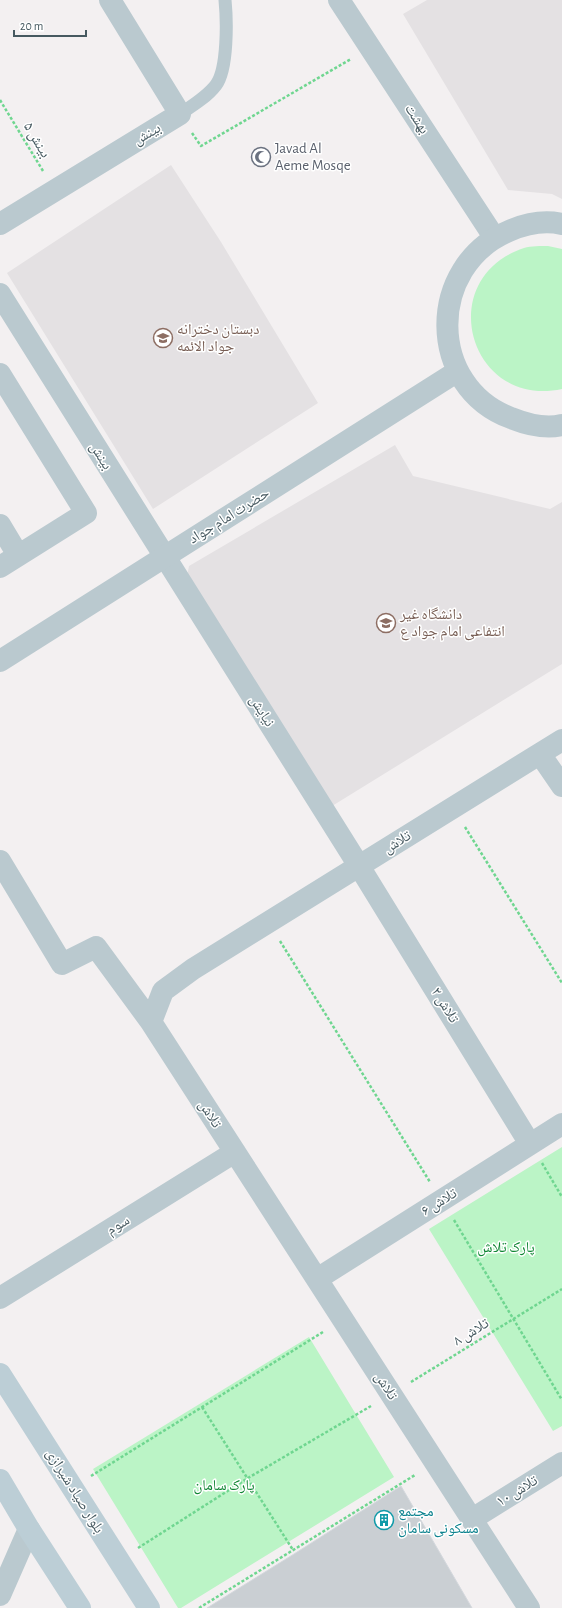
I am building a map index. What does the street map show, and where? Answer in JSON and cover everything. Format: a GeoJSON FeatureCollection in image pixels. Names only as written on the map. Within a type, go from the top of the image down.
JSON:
{"type":"FeatureCollection","features":[{"type":"Feature","properties":{"kind":"main road","name":"بلوار صیاد شیرازی"},"geometry":{"type":"LineString","coordinates":[[0,1374],[149,1608]]}},
{"type":"Feature","properties":{"kind":"main road"},"geometry":{"type":"LineString","coordinates":[[0,1480],[29,1529],[80,1608]]}},
{"type":"Feature","properties":{"kind":"street"},"geometry":{"type":"LineString","coordinates":[[110,0],[180,114]]}},
{"type":"Feature","properties":{"kind":"street","name":"بهشت"},"geometry":{"type":"LineString","coordinates":[[339,0],[494,237]]}},
{"type":"Feature","properties":{"kind":"street","name":"بینش"},"geometry":{"type":"LineString","coordinates":[[0,224],[180,114]]}},
{"type":"Feature","properties":{"kind":"street"},"geometry":{"type":"LineString","coordinates":[[562,224],[554,222],[523,225],[494,237],[471,257],[455,283],[447,312],[448,342],[458,371],[475,396],[499,414],[528,424],[562,426]]}},
{"type":"Feature","properties":{"kind":"street","name":"بینش"},"geometry":{"type":"LineString","coordinates":[[0,294],[164,557]]}},
{"type":"Feature","properties":{"kind":"street","name":"حضرت امام جواد"},"geometry":{"type":"LineString","coordinates":[[0,661],[458,371]]}},
{"type":"Feature","properties":{"kind":"street"},"geometry":{"type":"LineString","coordinates":[[0,374],[86,513],[0,567]]}},
{"type":"Feature","properties":{"kind":"street"},"geometry":{"type":"LineString","coordinates":[[0,525],[18,555]]}},
{"type":"Feature","properties":{"kind":"street","name":"نیایش"},"geometry":{"type":"LineString","coordinates":[[164,557],[359,866]]}},
{"type":"Feature","properties":{"kind":"street","name":"تلاش"},"geometry":{"type":"LineString","coordinates":[[529,1608],[151,1022],[163,991],[193,969],[562,740]]}},
{"type":"Feature","properties":{"kind":"street"},"geometry":{"type":"LineString","coordinates":[[540,754],[562,786]]}},
{"type":"Feature","properties":{"kind":"street"},"geometry":{"type":"LineString","coordinates":[[0,861],[62,964],[96,947],[151,1022]]}},
{"type":"Feature","properties":{"kind":"street","name":"تلاش ۲"},"geometry":{"type":"LineString","coordinates":[[359,866],[530,1144]]}},
{"type":"Feature","properties":{"kind":"street","name":"تلاش ۶"},"geometry":{"type":"LineString","coordinates":[[317,1279],[562,1124]]}},
{"type":"Feature","properties":{"kind":"street","name":"سوم"},"geometry":{"type":"LineString","coordinates":[[0,1298],[235,1152]]}},
{"type":"Feature","properties":{"kind":"street","name":"تلاش ۱۰"},"geometry":{"type":"LineString","coordinates":[[472,1519],[562,1463]]}},
{"type":"Feature","properties":{"kind":"street"},"geometry":{"type":"LineString","coordinates":[[0,1595],[29,1529]]}},
{"type":"Feature","properties":{"kind":"lane"},"geometry":{"type":"LineString","coordinates":[[180,114],[194,105],[216,85],[222,74],[226,11],[225,0]]}},
{"type":"Feature","properties":{"kind":"path"},"geometry":{"type":"LineString","coordinates":[[180,114],[201,146],[370,47]]}},
{"type":"Feature","properties":{"kind":"path","name":"بینش ۵"},"geometry":{"type":"LineString","coordinates":[[0,100],[54,191]]}},
{"type":"Feature","properties":{"kind":"path"},"geometry":{"type":"LineString","coordinates":[[453,808],[562,983]]}},
{"type":"Feature","properties":{"kind":"path"},"geometry":{"type":"LineString","coordinates":[[268,922],[442,1200],[562,1400]]}},
{"type":"Feature","properties":{"kind":"path"},"geometry":{"type":"LineString","coordinates":[[530,1144],[562,1197]]}},
{"type":"Feature","properties":{"kind":"path","name":"تلاش ۸"},"geometry":{"type":"LineString","coordinates":[[118,1560],[248,1478],[391,1394],[562,1289]]}},
{"type":"Feature","properties":{"kind":"path"},"geometry":{"type":"LineString","coordinates":[[72,1488],[343,1320]]}},
{"type":"Feature","properties":{"kind":"path"},"geometry":{"type":"LineString","coordinates":[[202,1406],[293,1550]]}},
{"type":"Feature","properties":{"kind":"path"},"geometry":{"type":"LineString","coordinates":[[200,1608],[435,1463]]}},
{"type":"Feature","properties":{"kind":"shaded area"},"geometry":{"type":"Polygon","coordinates":[[[427,0],[562,0],[562,199],[552,194],[508,190],[403,14],[427,0]]]}},
{"type":"Feature","properties":{"kind":"shaded area","name":"دبستان دخترانه جواد الائمه"},"geometry":{"type":"Polygon","coordinates":[[[171,165],[221,242],[318,403],[153,509],[7,273],[171,165]]]}},
{"type":"Feature","properties":{"kind":"shaded area","name":"دانشگاه غیر انتفاعی امام جواد ع"},"geometry":{"type":"Polygon","coordinates":[[[395,445],[413,476],[550,509],[562,502],[562,664],[324,811],[186,582],[189,566],[395,445]]]}},
{"type":"Feature","properties":{"kind":"green space"},"geometry":{"type":"Polygon","coordinates":[[[533,246],[548,246],[562,249],[562,389],[530,390],[504,380],[485,361],[474,337],[471,311],[478,286],[496,263],[524,248],[533,246]]]}},
{"type":"Feature","properties":{"kind":"green space","name":"پارک تلاش"},"geometry":{"type":"Polygon","coordinates":[[[562,1147],[562,1426],[553,1431],[429,1229],[562,1147]]]}},
{"type":"Feature","properties":{"kind":"green space","name":"پارک سامان"},"geometry":{"type":"Polygon","coordinates":[[[309,1337],[394,1477],[181,1608],[178,1608],[93,1469],[309,1337]]]}},
{"type":"Feature","properties":{"kind":"building","name":"مجتمع مسکونی سامان"},"geometry":{"type":"Polygon","coordinates":[[[401,1486],[472,1608],[207,1608],[294,1554],[401,1486]]]}},
{"type":"Feature","properties":{"kind":"place","name":"Javad Al Aeme Mosqe"},"geometry":{"type":"Point","coordinates":[261,157]}},
{"type":"Feature","properties":{"kind":"place","name":"دبستان دخترانه جواد الائمه"},"geometry":{"type":"Point","coordinates":[163,338]}},
{"type":"Feature","properties":{"kind":"place","name":"دانشگاه غیر انتفاعی امام جواد ع"},"geometry":{"type":"Point","coordinates":[386,623]}},
{"type":"Feature","properties":{"kind":"place","name":"مجتمع مسکونی سامان"},"geometry":{"type":"Point","coordinates":[384,1520]}}]}
